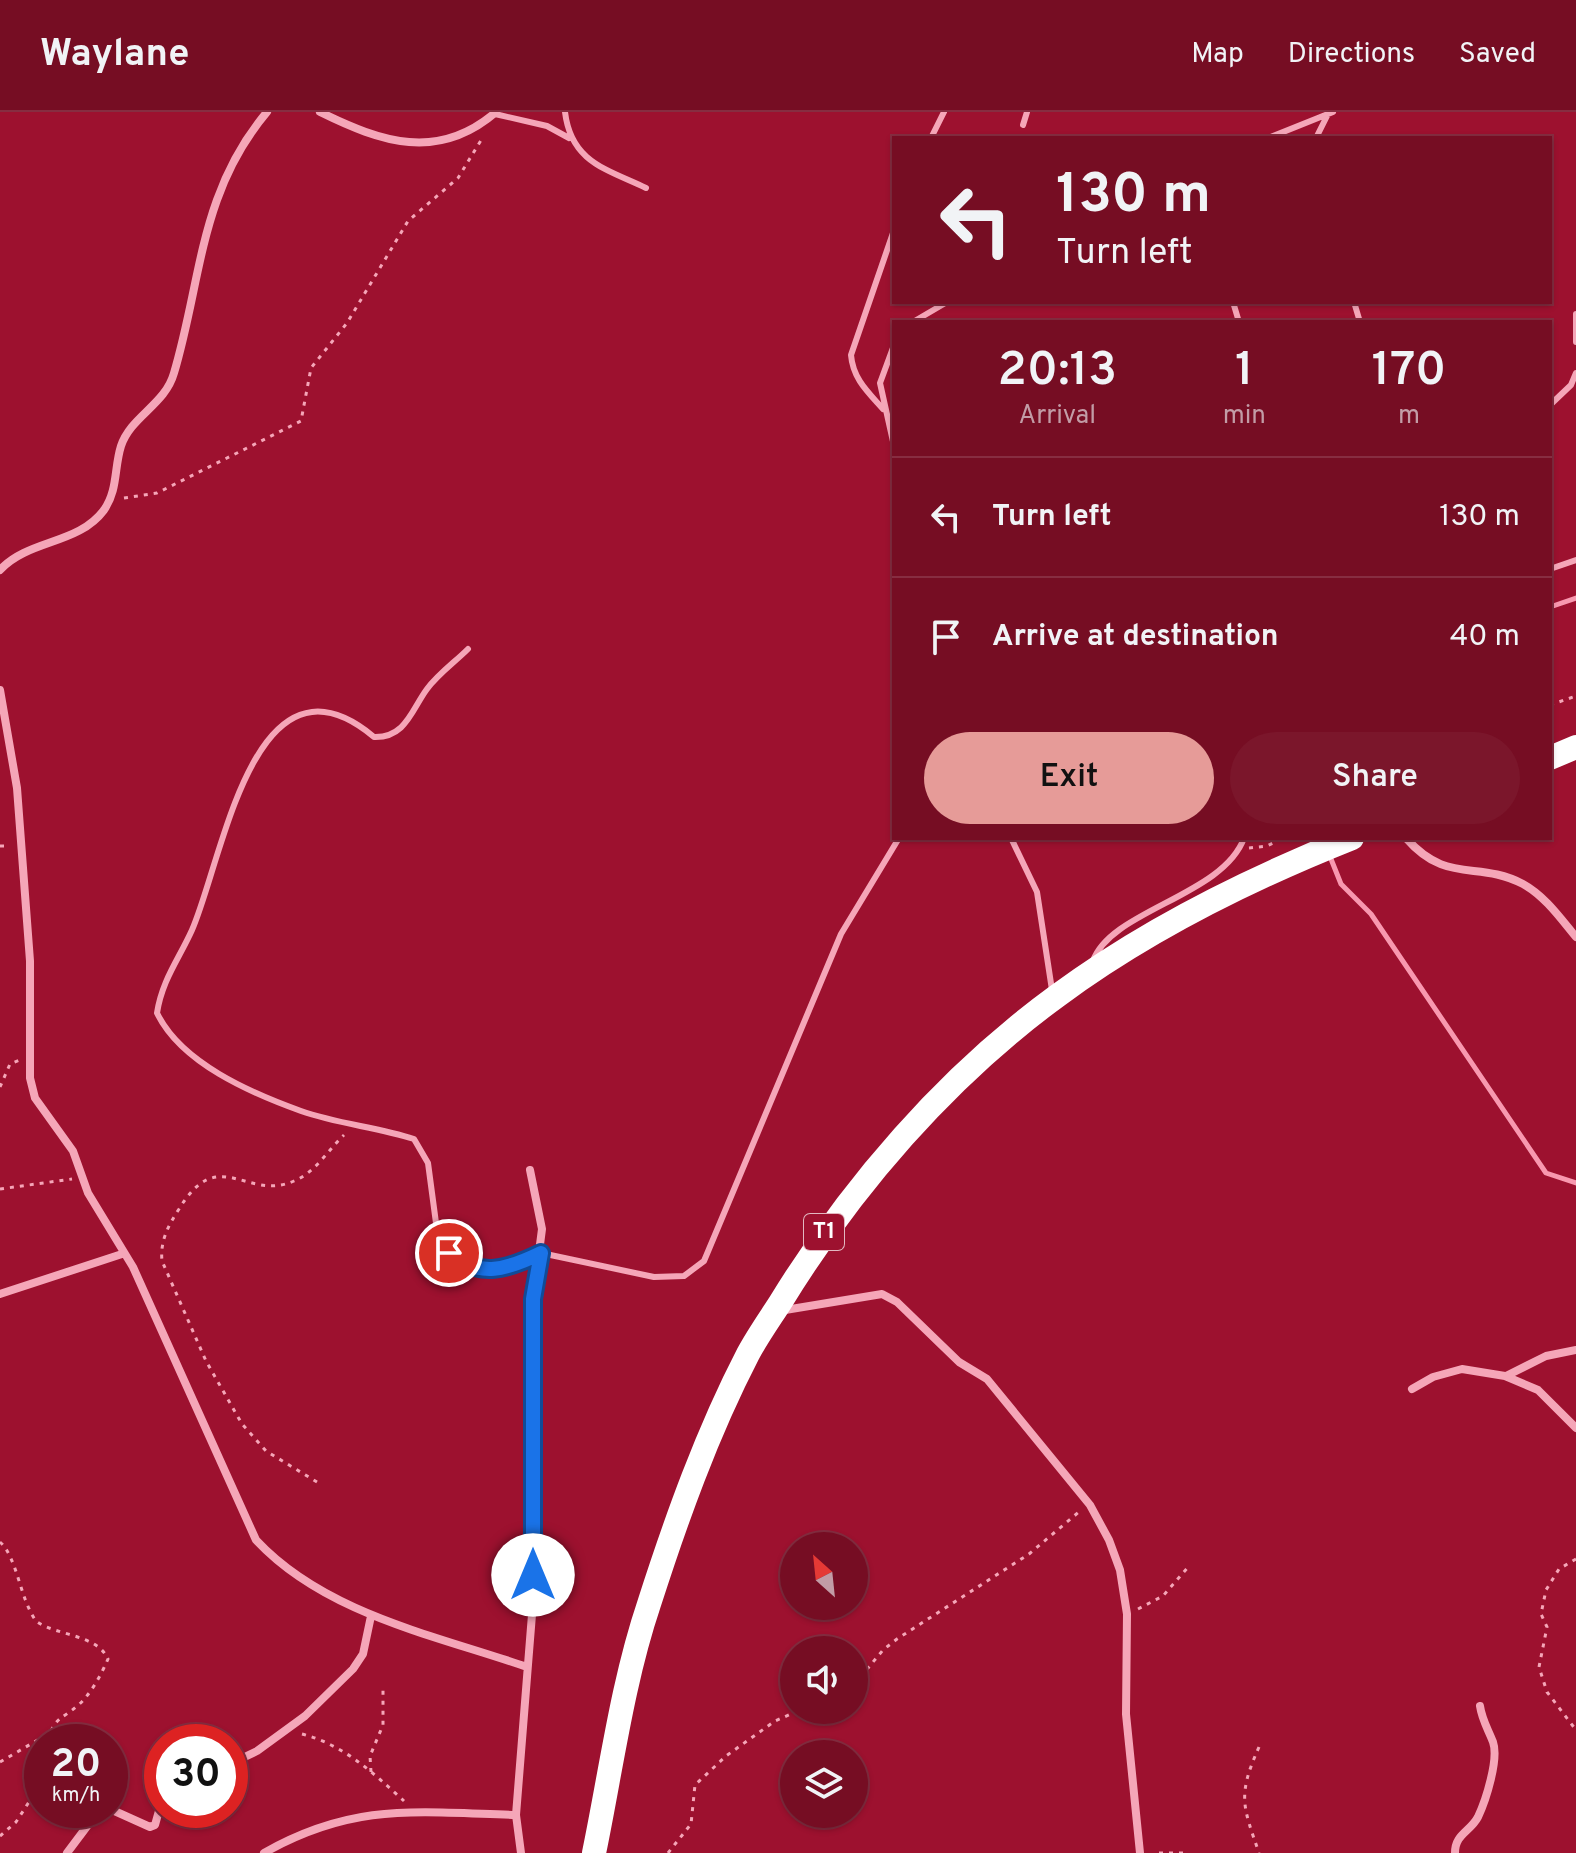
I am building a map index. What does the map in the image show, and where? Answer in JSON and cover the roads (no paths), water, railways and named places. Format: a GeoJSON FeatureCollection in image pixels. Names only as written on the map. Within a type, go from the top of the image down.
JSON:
{"type":"FeatureCollection","features":[{"type":"Feature","properties":{"kind":"highway"},"geometry":{"type":"LineString","coordinates":[[1552,757],[1576,747]]}},
{"type":"Feature","properties":{"kind":"highway","name":"T1"},"geometry":{"type":"LineString","coordinates":[[594,1853],[647,1607],[712,1434],[748,1352],[816,1243],[850,1198],[954,1085],[1054,998],[1091,972],[1230,892],[1347,840]]}},
{"type":"Feature","properties":{"kind":"street"},"geometry":{"type":"LineString","coordinates":[[0,570],[31,548],[60,540],[91,524],[112,497],[121,447],[129,431],[156,404],[174,374],[211,211],[226,177],[267,112]]}},
{"type":"Feature","properties":{"kind":"street"},"geometry":{"type":"LineString","coordinates":[[320,112],[365,133],[414,144],[431,144],[463,133],[498,114]]}},
{"type":"Feature","properties":{"kind":"street"},"geometry":{"type":"LineString","coordinates":[[0,690],[17,788],[30,961],[30,1059],[35,1098],[73,1151],[122,1254],[133,1267],[256,1540],[275,1561],[371,1616],[527,1667]]}},
{"type":"Feature","properties":{"kind":"street"},"geometry":{"type":"LineString","coordinates":[[1408,840],[1430,862],[1454,870],[1505,877],[1525,885],[1576,937]]}},
{"type":"Feature","properties":{"kind":"street"},"geometry":{"type":"LineString","coordinates":[[521,1853],[516,1815],[533,1602],[533,1299],[542,1229],[530,1170]]}},
{"type":"Feature","properties":{"kind":"street"},"geometry":{"type":"LineString","coordinates":[[0,1294],[122,1254]]}},
{"type":"Feature","properties":{"kind":"street"},"geometry":{"type":"LineString","coordinates":[[774,1312],[882,1294],[897,1302],[959,1362],[987,1379],[1090,1505],[1120,1570],[1127,1614],[1126,1714],[1140,1853]]}},
{"type":"Feature","properties":{"kind":"street"},"geometry":{"type":"LineString","coordinates":[[1505,1376],[1546,1356],[1576,1350]]}},
{"type":"Feature","properties":{"kind":"street"},"geometry":{"type":"LineString","coordinates":[[1412,1389],[1433,1377],[1462,1369],[1505,1376],[1538,1390],[1576,1428]]}},
{"type":"Feature","properties":{"kind":"street"},"geometry":{"type":"LineString","coordinates":[[248,1753],[305,1716],[353,1669],[363,1654],[371,1616]]}},
{"type":"Feature","properties":{"kind":"street"},"geometry":{"type":"LineString","coordinates":[[1455,1853],[1460,1835],[1474,1824],[1480,1813],[1493,1757],[1494,1744],[1482,1722],[1480,1706]]}},
{"type":"Feature","properties":{"kind":"street"},"geometry":{"type":"LineString","coordinates":[[264,1853],[304,1833],[349,1817],[416,1812],[516,1815]]}},
{"type":"Feature","properties":{"kind":"street"},"geometry":{"type":"LineString","coordinates":[[67,1853],[86,1828]]}},
{"type":"Feature","properties":{"kind":"lane"},"geometry":{"type":"LineString","coordinates":[[565,112],[569,138]]}},
{"type":"Feature","properties":{"kind":"lane"},"geometry":{"type":"LineString","coordinates":[[932,136],[944,112]]}},
{"type":"Feature","properties":{"kind":"lane"},"geometry":{"type":"LineString","coordinates":[[1023,125],[1027,112]]}},
{"type":"Feature","properties":{"kind":"lane"},"geometry":{"type":"LineString","coordinates":[[1273,136],[1331,113]]}},
{"type":"Feature","properties":{"kind":"lane"},"geometry":{"type":"LineString","coordinates":[[1317,136],[1331,113]]}},
{"type":"Feature","properties":{"kind":"lane"},"geometry":{"type":"LineString","coordinates":[[498,114],[547,126],[569,138],[597,165],[646,188]]}},
{"type":"Feature","properties":{"kind":"lane"},"geometry":{"type":"LineString","coordinates":[[883,409],[861,385],[852,369],[851,355],[892,236]]}},
{"type":"Feature","properties":{"kind":"lane"},"geometry":{"type":"LineString","coordinates":[[916,320],[944,304]]}},
{"type":"Feature","properties":{"kind":"lane"},"geometry":{"type":"LineString","coordinates":[[1576,314],[1576,342]]}},
{"type":"Feature","properties":{"kind":"lane"},"geometry":{"type":"LineString","coordinates":[[892,350],[880,383],[883,409],[892,439]]}},
{"type":"Feature","properties":{"kind":"lane"},"geometry":{"type":"LineString","coordinates":[[1552,403],[1574,383],[1576,373]]}},
{"type":"Feature","properties":{"kind":"lane"},"geometry":{"type":"LineString","coordinates":[[1552,568],[1576,560]]}},
{"type":"Feature","properties":{"kind":"lane"},"geometry":{"type":"LineString","coordinates":[[468,649],[432,683],[412,716],[393,733],[374,737],[351,721],[317,710],[291,717],[278,726],[259,753],[234,804],[192,930],[170,968],[157,1013],[165,1031],[201,1060],[232,1079],[301,1111],[414,1139],[423,1149],[438,1238],[459,1261],[477,1269],[505,1269],[541,1253],[654,1277],[684,1276],[704,1261],[841,934],[898,840]]}},
{"type":"Feature","properties":{"kind":"lane"},"geometry":{"type":"LineString","coordinates":[[1012,840],[1037,892],[1054,998]]}},
{"type":"Feature","properties":{"kind":"lane"},"geometry":{"type":"LineString","coordinates":[[1091,972],[1094,957],[1105,940],[1202,882],[1240,849],[1243,840]]}},
{"type":"Feature","properties":{"kind":"waterway"},"geometry":{"type":"LineString","coordinates":[[1552,606],[1576,598]]}},
{"type":"Feature","properties":{"kind":"waterway"},"geometry":{"type":"LineString","coordinates":[[1329,854],[1341,884],[1371,914],[1546,1173],[1576,1183]]}}]}
